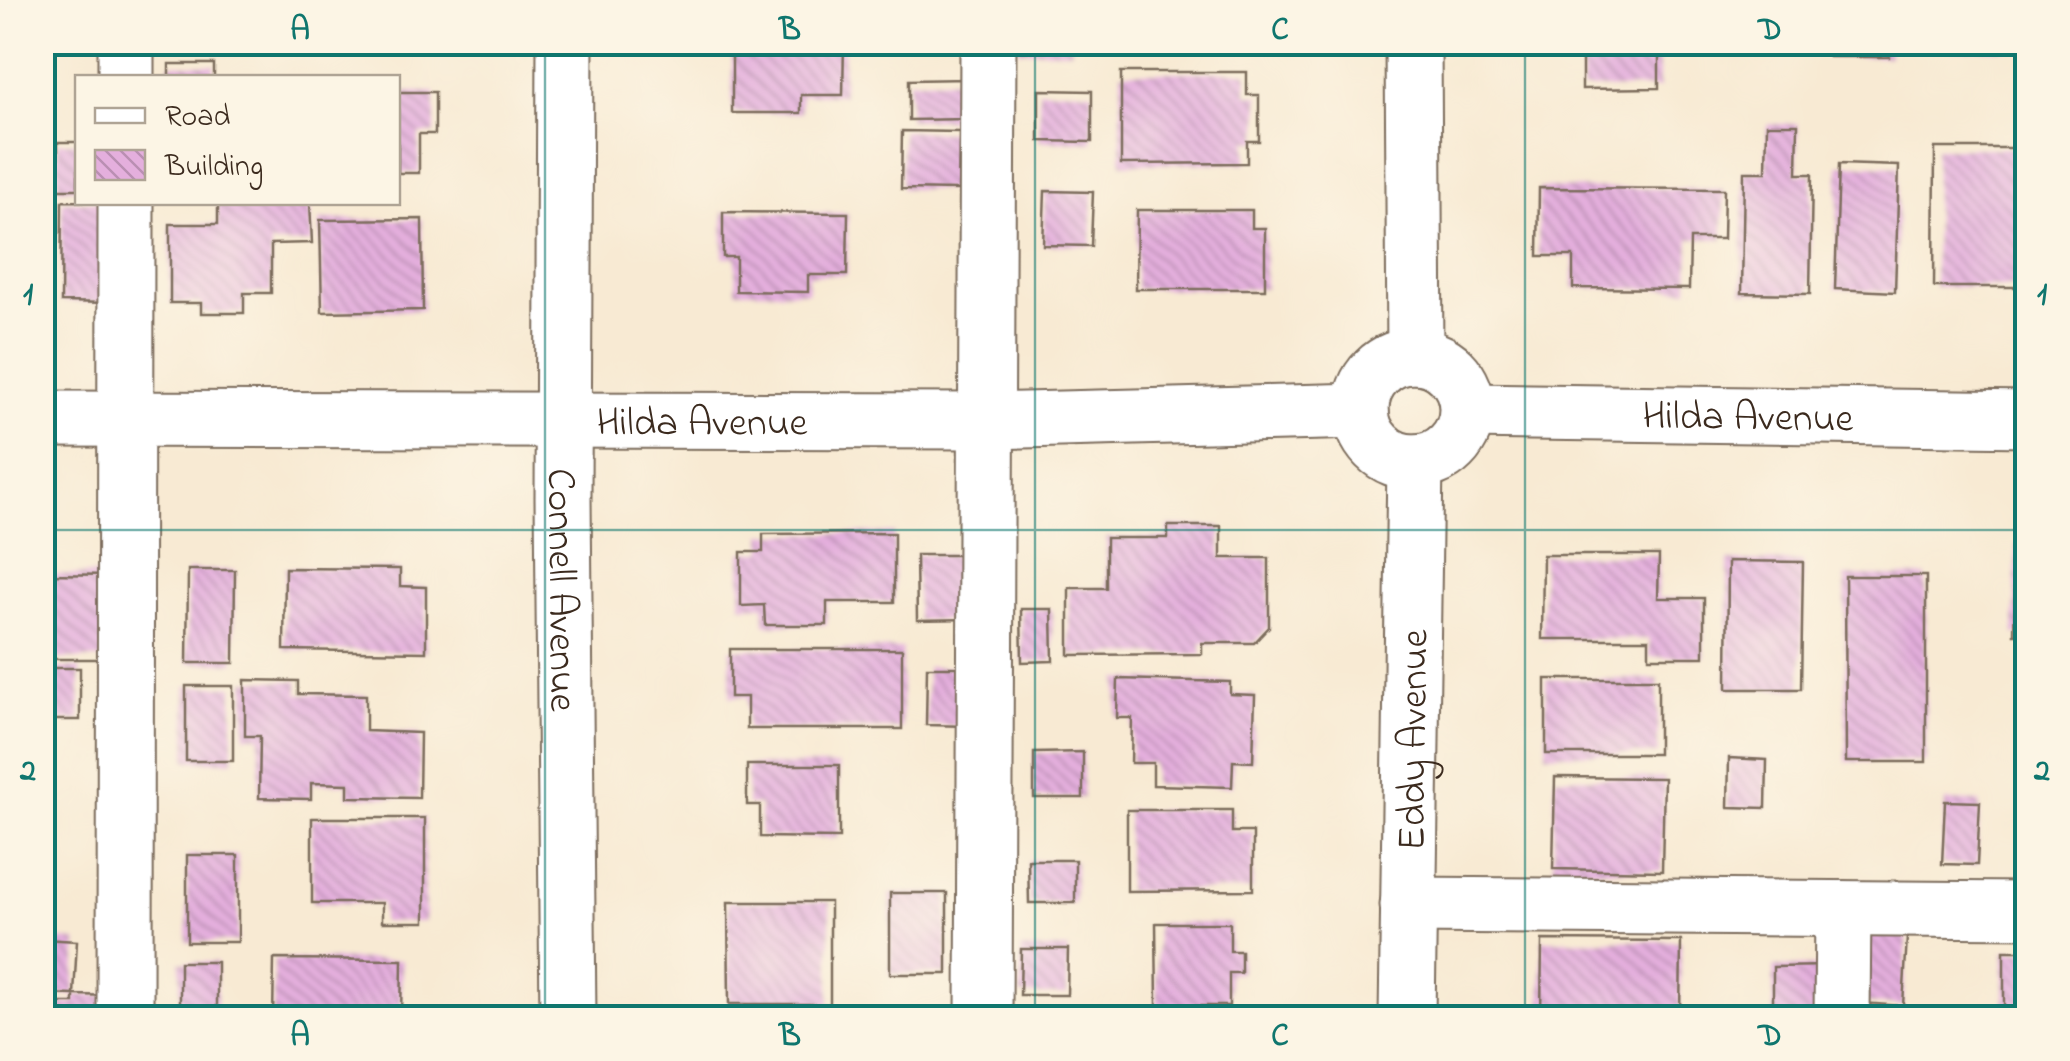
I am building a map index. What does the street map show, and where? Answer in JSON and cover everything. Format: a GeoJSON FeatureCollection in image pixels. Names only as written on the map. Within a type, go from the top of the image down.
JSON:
{"type":"FeatureCollection","features":[{"type":"Feature","properties":{"kind":"street"},"geometry":{"type":"LineString","coordinates":[[126,42],[126,75]]}},
{"type":"Feature","properties":{"kind":"street","name":"Connell Avenue"},"geometry":{"type":"LineString","coordinates":[[565,42],[568,1018]]}},
{"type":"Feature","properties":{"kind":"street"},"geometry":{"type":"LineString","coordinates":[[984,1018],[988,42]]}},
{"type":"Feature","properties":{"kind":"street"},"geometry":{"type":"LineString","coordinates":[[1413,42],[1415,356]]}},
{"type":"Feature","properties":{"kind":"street"},"geometry":{"type":"LineString","coordinates":[[125,1018],[126,205]]}},
{"type":"Feature","properties":{"kind":"street"},"geometry":{"type":"LineString","coordinates":[[1415,356],[1432,358],[1449,367],[1461,382],[1468,411],[1454,446],[1440,456],[1415,462],[1390,458],[1376,448],[1366,434],[1360,411],[1368,381],[1380,367],[1396,358],[1415,356]]}},
{"type":"Feature","properties":{"kind":"street","name":"Hilda Avenue"},"geometry":{"type":"LineString","coordinates":[[42,419],[988,421],[1360,411]]}},
{"type":"Feature","properties":{"kind":"street","name":"Hilda Avenue"},"geometry":{"type":"LineString","coordinates":[[1468,411],[2028,418]]}},
{"type":"Feature","properties":{"kind":"street","name":"Eddy Avenue"},"geometry":{"type":"LineString","coordinates":[[1407,1018],[1415,462]]}},
{"type":"Feature","properties":{"kind":"street"},"geometry":{"type":"LineString","coordinates":[[1408,905],[2028,910]]}},
{"type":"Feature","properties":{"kind":"street"},"geometry":{"type":"LineString","coordinates":[[1842,909],[1842,1018]]}},
{"type":"Feature","properties":{"kind":"building"},"geometry":{"type":"Polygon","coordinates":[[[193,42],[252,42],[252,47],[193,48],[193,42]]]}},
{"type":"Feature","properties":{"kind":"building"},"geometry":{"type":"Polygon","coordinates":[[[732,42],[844,42],[843,95],[801,95],[801,113],[732,113],[732,42]]]}},
{"type":"Feature","properties":{"kind":"building"},"geometry":{"type":"Polygon","coordinates":[[[1019,42],[1071,42],[1071,51],[1019,51],[1019,42]]]}},
{"type":"Feature","properties":{"kind":"building"},"geometry":{"type":"Polygon","coordinates":[[[1582,42],[1659,42],[1659,88],[1582,89],[1582,42]]]}},
{"type":"Feature","properties":{"kind":"building"},"geometry":{"type":"Polygon","coordinates":[[[1829,42],[1889,42],[1889,57],[1829,57],[1829,42]]]}},
{"type":"Feature","properties":{"kind":"building"},"geometry":{"type":"Polygon","coordinates":[[[1950,42],[2022,42],[2022,50],[1950,50],[1950,42]]]}},
{"type":"Feature","properties":{"kind":"building"},"geometry":{"type":"Polygon","coordinates":[[[169,64],[214,64],[214,75],[169,75],[169,64]]]}},
{"type":"Feature","properties":{"kind":"building"},"geometry":{"type":"Polygon","coordinates":[[[1121,72],[1247,72],[1247,95],[1259,95],[1259,141],[1247,141],[1247,163],[1121,164],[1121,72]]]}},
{"type":"Feature","properties":{"kind":"building"},"geometry":{"type":"Polygon","coordinates":[[[968,79],[969,119],[909,120],[909,80],[968,79]]]}},
{"type":"Feature","properties":{"kind":"building"},"geometry":{"type":"Polygon","coordinates":[[[1039,90],[1092,91],[1092,142],[1039,141],[1039,90]]]}},
{"type":"Feature","properties":{"kind":"building"},"geometry":{"type":"Polygon","coordinates":[[[400,92],[435,92],[435,134],[419,134],[419,173],[400,173],[400,92]]]}},
{"type":"Feature","properties":{"kind":"building"},"geometry":{"type":"Polygon","coordinates":[[[1767,124],[1798,124],[1797,174],[1812,174],[1810,294],[1742,293],[1744,172],[1766,172],[1767,124]]]}},
{"type":"Feature","properties":{"kind":"building"},"geometry":{"type":"Polygon","coordinates":[[[902,131],[959,132],[958,190],[901,189],[902,131]]]}},
{"type":"Feature","properties":{"kind":"building"},"geometry":{"type":"Polygon","coordinates":[[[58,142],[75,142],[75,189],[58,189],[58,142]]]}},
{"type":"Feature","properties":{"kind":"building"},"geometry":{"type":"Polygon","coordinates":[[[1935,148],[2028,148],[2028,287],[1934,287],[1935,148]]]}},
{"type":"Feature","properties":{"kind":"building"},"geometry":{"type":"Polygon","coordinates":[[[1839,164],[1899,166],[1895,292],[1835,289],[1839,164]]]}},
{"type":"Feature","properties":{"kind":"building"},"geometry":{"type":"Polygon","coordinates":[[[1539,188],[1724,189],[1723,239],[1690,239],[1689,289],[1573,288],[1573,256],[1538,256],[1539,188]]]}},
{"type":"Feature","properties":{"kind":"building"},"geometry":{"type":"Polygon","coordinates":[[[1045,191],[1093,192],[1091,246],[1043,245],[1045,191]]]}},
{"type":"Feature","properties":{"kind":"building"},"geometry":{"type":"Polygon","coordinates":[[[62,201],[75,201],[75,205],[115,205],[113,303],[61,302],[62,201]]]}},
{"type":"Feature","properties":{"kind":"building"},"geometry":{"type":"Polygon","coordinates":[[[218,205],[310,205],[312,243],[271,244],[271,293],[244,293],[244,313],[201,313],[201,303],[170,303],[170,224],[218,224],[218,205]]]}},
{"type":"Feature","properties":{"kind":"building"},"geometry":{"type":"Polygon","coordinates":[[[1137,210],[1252,210],[1252,228],[1265,228],[1265,289],[1136,289],[1137,210]]]}},
{"type":"Feature","properties":{"kind":"building"},"geometry":{"type":"Polygon","coordinates":[[[723,212],[848,213],[847,275],[808,275],[808,292],[736,291],[736,257],[723,257],[723,212]]]}},
{"type":"Feature","properties":{"kind":"building"},"geometry":{"type":"Polygon","coordinates":[[[422,219],[423,310],[322,312],[320,220],[422,219]]]}},
{"type":"Feature","properties":{"kind":"building"},"geometry":{"type":"Polygon","coordinates":[[[1168,526],[1221,526],[1221,558],[1269,558],[1269,627],[1254,643],[1202,643],[1202,654],[1069,655],[1069,588],[1106,588],[1106,538],[1168,538],[1168,526]]]}},
{"type":"Feature","properties":{"kind":"building"},"geometry":{"type":"Polygon","coordinates":[[[894,533],[894,602],[827,602],[827,625],[765,625],[764,605],[741,606],[741,552],[763,552],[763,534],[894,533]]]}},
{"type":"Feature","properties":{"kind":"building"},"geometry":{"type":"Polygon","coordinates":[[[2016,543],[2028,543],[2028,634],[2014,634],[2016,543]]]}},
{"type":"Feature","properties":{"kind":"building"},"geometry":{"type":"Polygon","coordinates":[[[916,555],[971,555],[972,619],[917,620],[916,555]]]}},
{"type":"Feature","properties":{"kind":"building"},"geometry":{"type":"Polygon","coordinates":[[[1543,555],[1659,555],[1658,598],[1704,598],[1704,657],[1649,657],[1649,639],[1542,639],[1543,555]]]}},
{"type":"Feature","properties":{"kind":"building"},"geometry":{"type":"Polygon","coordinates":[[[1728,561],[1803,562],[1801,689],[1727,689],[1728,561]]]}},
{"type":"Feature","properties":{"kind":"building"},"geometry":{"type":"Polygon","coordinates":[[[285,568],[400,569],[400,586],[426,587],[426,652],[284,650],[285,568]]]}},
{"type":"Feature","properties":{"kind":"building"},"geometry":{"type":"Polygon","coordinates":[[[188,570],[235,570],[234,663],[187,663],[188,570]]]}},
{"type":"Feature","properties":{"kind":"building"},"geometry":{"type":"Polygon","coordinates":[[[45,574],[115,575],[114,659],[45,659],[45,574]]]}},
{"type":"Feature","properties":{"kind":"building"},"geometry":{"type":"Polygon","coordinates":[[[1845,576],[1926,576],[1926,762],[1846,762],[1845,576]]]}},
{"type":"Feature","properties":{"kind":"building"},"geometry":{"type":"Polygon","coordinates":[[[1021,609],[1052,609],[1053,661],[1022,662],[1021,609]]]}},
{"type":"Feature","properties":{"kind":"building"},"geometry":{"type":"Polygon","coordinates":[[[730,649],[902,649],[902,729],[747,729],[747,697],[730,697],[730,649]]]}},
{"type":"Feature","properties":{"kind":"building"},"geometry":{"type":"Polygon","coordinates":[[[927,667],[971,667],[970,726],[926,725],[927,667]]]}},
{"type":"Feature","properties":{"kind":"building"},"geometry":{"type":"Polygon","coordinates":[[[42,668],[80,668],[80,720],[42,720],[42,668]]]}},
{"type":"Feature","properties":{"kind":"building"},"geometry":{"type":"Polygon","coordinates":[[[1118,679],[1230,682],[1230,694],[1255,695],[1253,762],[1233,761],[1232,787],[1153,785],[1153,763],[1131,763],[1132,718],[1117,718],[1118,679]]]}},
{"type":"Feature","properties":{"kind":"building"},"geometry":{"type":"Polygon","coordinates":[[[1546,679],[1658,679],[1658,754],[1546,754],[1546,679]]]}},
{"type":"Feature","properties":{"kind":"building"},"geometry":{"type":"Polygon","coordinates":[[[245,680],[298,681],[298,694],[366,695],[366,731],[420,733],[419,798],[348,797],[348,784],[311,783],[311,799],[259,798],[260,736],[245,736],[245,680]]]}},
{"type":"Feature","properties":{"kind":"building"},"geometry":{"type":"Polygon","coordinates":[[[186,686],[233,686],[233,761],[186,761],[186,686]]]}},
{"type":"Feature","properties":{"kind":"building"},"geometry":{"type":"Polygon","coordinates":[[[1083,752],[1083,798],[1034,798],[1034,753],[1083,752]]]}},
{"type":"Feature","properties":{"kind":"building"},"geometry":{"type":"Polygon","coordinates":[[[1729,758],[1767,760],[1766,808],[1728,807],[1729,758]]]}},
{"type":"Feature","properties":{"kind":"building"},"geometry":{"type":"Polygon","coordinates":[[[747,765],[839,765],[839,838],[760,837],[760,805],[747,805],[747,765]]]}},
{"type":"Feature","properties":{"kind":"building"},"geometry":{"type":"Polygon","coordinates":[[[1555,777],[1664,778],[1662,871],[1553,869],[1555,777]]]}},
{"type":"Feature","properties":{"kind":"building"},"geometry":{"type":"Polygon","coordinates":[[[1945,801],[1980,802],[1977,865],[1942,864],[1945,801]]]}},
{"type":"Feature","properties":{"kind":"building"},"geometry":{"type":"Polygon","coordinates":[[[1127,810],[1232,810],[1232,832],[1253,832],[1253,890],[1127,891],[1127,810]]]}},
{"type":"Feature","properties":{"kind":"building"},"geometry":{"type":"Polygon","coordinates":[[[312,818],[425,818],[425,922],[382,922],[382,903],[312,903],[312,818]]]}},
{"type":"Feature","properties":{"kind":"building"},"geometry":{"type":"Polygon","coordinates":[[[187,855],[238,855],[238,942],[187,942],[187,855]]]}},
{"type":"Feature","properties":{"kind":"building"},"geometry":{"type":"Polygon","coordinates":[[[1028,860],[1075,860],[1075,903],[1029,903],[1028,860]]]}},
{"type":"Feature","properties":{"kind":"building"},"geometry":{"type":"Polygon","coordinates":[[[890,893],[947,893],[947,974],[890,974],[890,893]]]}},
{"type":"Feature","properties":{"kind":"building"},"geometry":{"type":"Polygon","coordinates":[[[728,902],[830,902],[830,1004],[729,1004],[728,902]]]}},
{"type":"Feature","properties":{"kind":"building"},"geometry":{"type":"Polygon","coordinates":[[[1156,923],[1230,923],[1230,951],[1241,951],[1241,973],[1229,973],[1229,1006],[1157,1006],[1156,923]]]}},
{"type":"Feature","properties":{"kind":"building"},"geometry":{"type":"Polygon","coordinates":[[[1867,933],[1907,936],[1903,1006],[1862,1003],[1867,933]]]}},
{"type":"Feature","properties":{"kind":"building"},"geometry":{"type":"Polygon","coordinates":[[[42,939],[77,941],[74,995],[42,994],[42,939]]]}},
{"type":"Feature","properties":{"kind":"building"},"geometry":{"type":"Polygon","coordinates":[[[1542,940],[1681,941],[1680,1018],[1541,1018],[1542,940]]]}},
{"type":"Feature","properties":{"kind":"building"},"geometry":{"type":"Polygon","coordinates":[[[1021,949],[1068,949],[1067,995],[1020,995],[1021,949]]]}},
{"type":"Feature","properties":{"kind":"building"},"geometry":{"type":"Polygon","coordinates":[[[2004,951],[2028,951],[2028,1018],[2004,1018],[2004,951]]]}},
{"type":"Feature","properties":{"kind":"building"},"geometry":{"type":"Polygon","coordinates":[[[274,959],[402,960],[401,1018],[273,1018],[274,959]]]}},
{"type":"Feature","properties":{"kind":"building"},"geometry":{"type":"Polygon","coordinates":[[[180,962],[217,962],[217,1016],[180,1016],[180,962]]]}},
{"type":"Feature","properties":{"kind":"building"},"geometry":{"type":"Polygon","coordinates":[[[1828,966],[1828,1018],[1773,1018],[1773,967],[1828,966]]]}},
{"type":"Feature","properties":{"kind":"building"},"geometry":{"type":"Polygon","coordinates":[[[74,995],[119,996],[119,1018],[42,1018],[42,1003],[74,1003],[74,995]]]}}]}
